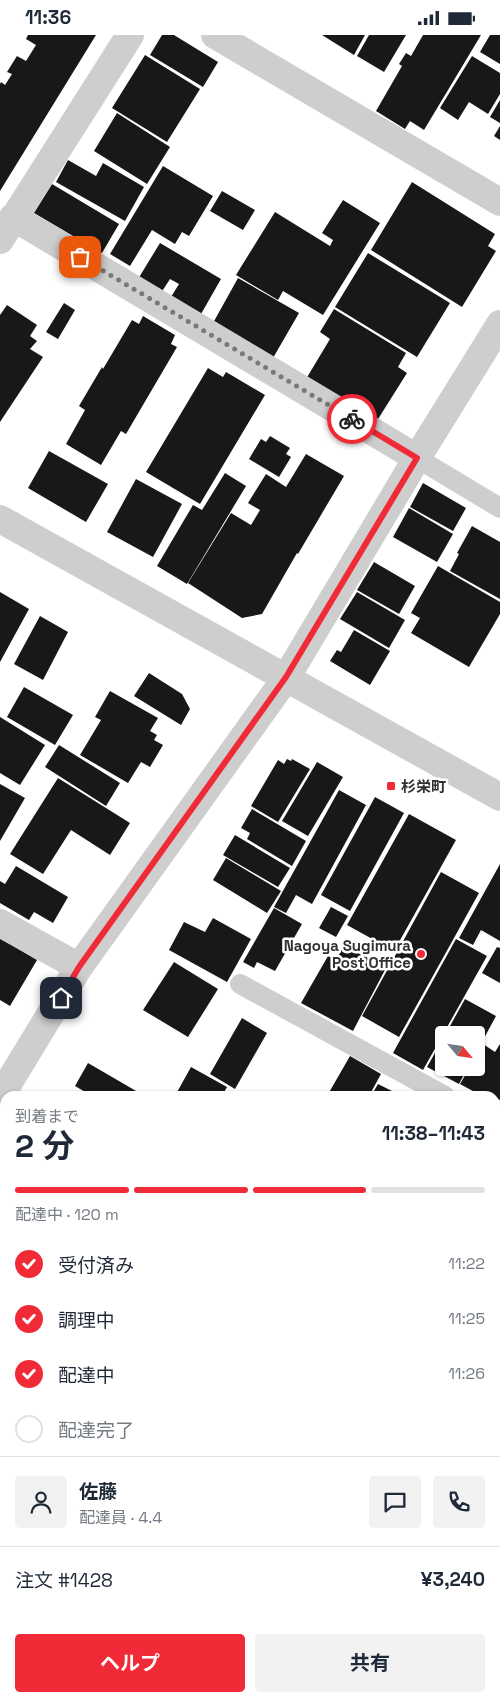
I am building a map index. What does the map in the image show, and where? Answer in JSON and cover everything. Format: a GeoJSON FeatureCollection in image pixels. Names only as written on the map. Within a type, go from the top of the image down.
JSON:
{"type":"FeatureCollection","features":[{"type":"Feature","properties":{"kind":"street"},"geometry":{"type":"LineString","coordinates":[[130,35],[7,228],[417,458]]}},
{"type":"Feature","properties":{"kind":"street"},"geometry":{"type":"LineString","coordinates":[[215,35],[500,202]]}},
{"type":"Feature","properties":{"kind":"street"},"geometry":{"type":"LineString","coordinates":[[4,1091],[79,967],[286,677],[417,458],[500,324]]}},
{"type":"Feature","properties":{"kind":"street"},"geometry":{"type":"LineString","coordinates":[[0,519],[500,797]]}},
{"type":"Feature","properties":{"kind":"street"},"geometry":{"type":"LineString","coordinates":[[0,923],[79,967]]}},
{"type":"Feature","properties":{"kind":"lane"},"geometry":{"type":"LineString","coordinates":[[417,458],[500,508]]}},
{"type":"Feature","properties":{"kind":"lane"},"geometry":{"type":"LineString","coordinates":[[240,984],[436,1091]]}},
{"type":"Feature","properties":{"kind":"building"},"geometry":{"type":"Polygon","coordinates":[[[28,35],[96,35],[0,191],[0,84],[1,82],[5,85],[12,74],[7,72],[17,56],[26,61],[36,45],[26,39],[28,35]]]}},
{"type":"Feature","properties":{"kind":"building"},"geometry":{"type":"Polygon","coordinates":[[[162,35],[174,35],[218,62],[203,87],[150,55],[162,35]]]}},
{"type":"Feature","properties":{"kind":"building"},"geometry":{"type":"Polygon","coordinates":[[[322,35],[365,35],[354,55],[322,35]]]}},
{"type":"Feature","properties":{"kind":"building"},"geometry":{"type":"Polygon","coordinates":[[[369,35],[406,35],[384,72],[357,56],[369,35]]]}},
{"type":"Feature","properties":{"kind":"building"},"geometry":{"type":"Polygon","coordinates":[[[423,35],[481,35],[424,130],[410,121],[405,129],[376,111],[402,66],[399,64],[406,53],[411,56],[423,35]]]}},
{"type":"Feature","properties":{"kind":"building"},"geometry":{"type":"Polygon","coordinates":[[[490,35],[500,35],[500,64],[480,52],[490,35]]]}},
{"type":"Feature","properties":{"kind":"building"},"geometry":{"type":"Polygon","coordinates":[[[145,55],[200,89],[167,142],[112,108],[145,55]]]}},
{"type":"Feature","properties":{"kind":"building"},"geometry":{"type":"Polygon","coordinates":[[[472,56],[500,73],[500,94],[488,114],[469,102],[458,120],[440,108],[472,56]]]}},
{"type":"Feature","properties":{"kind":"building"},"geometry":{"type":"Polygon","coordinates":[[[500,100],[500,123],[490,117],[500,100]]]}},
{"type":"Feature","properties":{"kind":"building"},"geometry":{"type":"Polygon","coordinates":[[[117,113],[170,147],[147,184],[94,151],[117,113]]]}},
{"type":"Feature","properties":{"kind":"building"},"geometry":{"type":"Polygon","coordinates":[[[500,126],[500,140],[494,136],[500,126]]]}},
{"type":"Feature","properties":{"kind":"building"},"geometry":{"type":"Polygon","coordinates":[[[68,160],[96,176],[103,163],[144,187],[125,221],[56,182],[68,160]]]}},
{"type":"Feature","properties":{"kind":"building"},"geometry":{"type":"Polygon","coordinates":[[[163,166],[213,196],[189,236],[182,232],[175,244],[152,230],[130,266],[110,254],[163,166]]]}},
{"type":"Feature","properties":{"kind":"building"},"geometry":{"type":"Polygon","coordinates":[[[412,182],[495,234],[488,246],[496,251],[462,307],[371,250],[412,182]]]}},
{"type":"Feature","properties":{"kind":"building"},"geometry":{"type":"Polygon","coordinates":[[[52,184],[119,224],[102,253],[34,213],[52,184]]]}},
{"type":"Feature","properties":{"kind":"building"},"geometry":{"type":"Polygon","coordinates":[[[222,191],[255,210],[243,230],[210,211],[222,191]]]}},
{"type":"Feature","properties":{"kind":"building"},"geometry":{"type":"Polygon","coordinates":[[[343,200],[380,223],[323,315],[283,291],[278,300],[236,275],[275,212],[330,246],[333,240],[322,233],[343,200]]]}},
{"type":"Feature","properties":{"kind":"building"},"geometry":{"type":"Polygon","coordinates":[[[160,243],[221,279],[201,314],[171,297],[179,284],[170,279],[161,293],[138,279],[160,243]]]}},
{"type":"Feature","properties":{"kind":"building"},"geometry":{"type":"Polygon","coordinates":[[[368,253],[450,303],[417,357],[335,307],[368,253]]]}},
{"type":"Feature","properties":{"kind":"building"},"geometry":{"type":"Polygon","coordinates":[[[238,278],[299,313],[273,358],[213,323],[238,278]]]}},
{"type":"Feature","properties":{"kind":"building"},"geometry":{"type":"Polygon","coordinates":[[[64,303],[75,310],[58,339],[46,332],[64,303]]]}},
{"type":"Feature","properties":{"kind":"building"},"geometry":{"type":"Polygon","coordinates":[[[7,305],[37,325],[30,336],[37,341],[30,349],[43,357],[0,422],[0,315],[7,305]]]}},
{"type":"Feature","properties":{"kind":"building"},"geometry":{"type":"Polygon","coordinates":[[[334,309],[406,353],[398,367],[407,373],[373,427],[303,384],[330,339],[320,332],[334,309]]]}},
{"type":"Feature","properties":{"kind":"building"},"geometry":{"type":"Polygon","coordinates":[[[143,316],[175,335],[171,344],[177,347],[126,434],[121,431],[101,465],[66,444],[85,410],[79,406],[102,367],[103,369],[132,320],[139,324],[143,316]]]}},
{"type":"Feature","properties":{"kind":"building"},"geometry":{"type":"Polygon","coordinates":[[[208,368],[223,377],[226,372],[265,395],[200,504],[146,472],[208,368]]]}},
{"type":"Feature","properties":{"kind":"building"},"geometry":{"type":"Polygon","coordinates":[[[270,436],[290,448],[286,454],[291,457],[279,477],[249,459],[261,439],[266,442],[270,436]]]}},
{"type":"Feature","properties":{"kind":"building"},"geometry":{"type":"Polygon","coordinates":[[[49,451],[108,484],[86,522],[28,488],[49,451]]]}},
{"type":"Feature","properties":{"kind":"building"},"geometry":{"type":"Polygon","coordinates":[[[306,454],[344,476],[262,614],[242,618],[188,583],[231,513],[251,525],[260,510],[248,503],[266,474],[286,487],[306,454]]]}},
{"type":"Feature","properties":{"kind":"building"},"geometry":{"type":"Polygon","coordinates":[[[225,473],[246,486],[187,584],[157,566],[193,505],[202,510],[225,473]]]}},
{"type":"Feature","properties":{"kind":"building"},"geometry":{"type":"Polygon","coordinates":[[[136,479],[182,504],[153,557],[107,532],[136,479]]]}},
{"type":"Feature","properties":{"kind":"building"},"geometry":{"type":"Polygon","coordinates":[[[423,483],[466,508],[453,531],[410,507],[423,483]]]}},
{"type":"Feature","properties":{"kind":"building"},"geometry":{"type":"Polygon","coordinates":[[[409,508],[453,534],[437,562],[393,537],[409,508]]]}},
{"type":"Feature","properties":{"kind":"building"},"geometry":{"type":"Polygon","coordinates":[[[472,526],[500,542],[500,599],[450,571],[459,554],[457,553],[472,526]]]}},
{"type":"Feature","properties":{"kind":"building"},"geometry":{"type":"Polygon","coordinates":[[[374,562],[415,586],[399,614],[357,590],[374,562]]]}},
{"type":"Feature","properties":{"kind":"building"},"geometry":{"type":"Polygon","coordinates":[[[438,566],[500,602],[500,614],[469,667],[411,633],[420,618],[411,613],[438,566]]]}},
{"type":"Feature","properties":{"kind":"building"},"geometry":{"type":"Polygon","coordinates":[[[0,592],[29,609],[0,662],[0,592]]]}},
{"type":"Feature","properties":{"kind":"building"},"geometry":{"type":"Polygon","coordinates":[[[357,592],[405,620],[389,648],[340,619],[357,592]]]}},
{"type":"Feature","properties":{"kind":"building"},"geometry":{"type":"Polygon","coordinates":[[[40,616],[68,632],[43,680],[14,664],[40,616]]]}},
{"type":"Feature","properties":{"kind":"building"},"geometry":{"type":"Polygon","coordinates":[[[354,630],[390,651],[370,685],[330,661],[337,650],[341,652],[354,630]]]}},
{"type":"Feature","properties":{"kind":"building"},"geometry":{"type":"Polygon","coordinates":[[[149,673],[182,694],[190,709],[181,725],[134,696],[149,673]]]}},
{"type":"Feature","properties":{"kind":"building"},"geometry":{"type":"Polygon","coordinates":[[[24,687],[73,715],[55,745],[7,717],[24,687]]]}},
{"type":"Feature","properties":{"kind":"building"},"geometry":{"type":"Polygon","coordinates":[[[110,691],[158,718],[150,731],[157,735],[154,740],[163,745],[150,767],[141,762],[128,783],[80,755],[101,720],[95,717],[110,691]]]}},
{"type":"Feature","properties":{"kind":"building"},"geometry":{"type":"Polygon","coordinates":[[[0,717],[45,745],[20,785],[0,773],[0,717]]]}},
{"type":"Feature","properties":{"kind":"building"},"geometry":{"type":"Polygon","coordinates":[[[59,745],[120,783],[106,806],[45,767],[59,745]]]}},
{"type":"Feature","properties":{"kind":"building"},"geometry":{"type":"Polygon","coordinates":[[[287,759],[291,761],[292,759],[310,769],[278,822],[251,806],[278,760],[284,764],[287,759]]]}},
{"type":"Feature","properties":{"kind":"building"},"geometry":{"type":"Polygon","coordinates":[[[317,762],[343,777],[308,836],[282,821],[317,762]]]}},
{"type":"Feature","properties":{"kind":"building"},"geometry":{"type":"Polygon","coordinates":[[[58,778],[130,823],[110,855],[71,830],[43,874],[10,854],[58,778]]]}},
{"type":"Feature","properties":{"kind":"building"},"geometry":{"type":"Polygon","coordinates":[[[0,784],[25,798],[0,841],[0,784]]]}},
{"type":"Feature","properties":{"kind":"building"},"geometry":{"type":"Polygon","coordinates":[[[339,790],[366,805],[312,904],[296,895],[286,913],[274,907],[339,790]]]}},
{"type":"Feature","properties":{"kind":"building"},"geometry":{"type":"Polygon","coordinates":[[[375,797],[404,813],[350,911],[321,895],[375,797]]]}},
{"type":"Feature","properties":{"kind":"building"},"geometry":{"type":"Polygon","coordinates":[[[252,809],[306,841],[292,866],[247,839],[250,833],[241,828],[252,809]]]}},
{"type":"Feature","properties":{"kind":"building"},"geometry":{"type":"Polygon","coordinates":[[[409,814],[456,840],[394,951],[347,925],[409,814]]]}},
{"type":"Feature","properties":{"kind":"building"},"geometry":{"type":"Polygon","coordinates":[[[235,835],[290,868],[278,887],[223,855],[235,835]]]}},
{"type":"Feature","properties":{"kind":"building"},"geometry":{"type":"Polygon","coordinates":[[[226,858],[281,891],[267,913],[213,880],[226,858]]]}},
{"type":"Feature","properties":{"kind":"building"},"geometry":{"type":"Polygon","coordinates":[[[500,864],[500,941],[481,930],[473,945],[459,938],[500,864]]]}},
{"type":"Feature","properties":{"kind":"building"},"geometry":{"type":"Polygon","coordinates":[[[16,866],[68,897],[53,923],[34,912],[29,920],[0,903],[0,881],[5,884],[16,866]]]}},
{"type":"Feature","properties":{"kind":"building"},"geometry":{"type":"Polygon","coordinates":[[[441,872],[479,893],[399,1037],[362,1016],[441,872]]]}},
{"type":"Feature","properties":{"kind":"building"},"geometry":{"type":"Polygon","coordinates":[[[331,907],[348,916],[336,937],[319,928],[331,907]]]}},
{"type":"Feature","properties":{"kind":"building"},"geometry":{"type":"Polygon","coordinates":[[[274,908],[302,924],[275,971],[257,962],[254,968],[243,962],[274,908]]]}},
{"type":"Feature","properties":{"kind":"building"},"geometry":{"type":"Polygon","coordinates":[[[213,918],[251,939],[227,982],[169,950],[184,922],[205,932],[213,918]]]}},
{"type":"Feature","properties":{"kind":"building"},"geometry":{"type":"Polygon","coordinates":[[[0,938],[37,960],[10,1006],[0,1000],[0,938]]]}},
{"type":"Feature","properties":{"kind":"building"},"geometry":{"type":"Polygon","coordinates":[[[456,939],[487,956],[448,1026],[435,1026],[435,1049],[423,1070],[393,1053],[456,939]]]}},
{"type":"Feature","properties":{"kind":"building"},"geometry":{"type":"Polygon","coordinates":[[[344,945],[386,968],[353,1031],[301,1003],[328,956],[336,960],[344,945]]]}},
{"type":"Feature","properties":{"kind":"building"},"geometry":{"type":"Polygon","coordinates":[[[497,947],[500,948],[500,983],[482,973],[497,947]]]}},
{"type":"Feature","properties":{"kind":"building"},"geometry":{"type":"Polygon","coordinates":[[[174,962],[218,989],[188,1037],[143,1010],[174,962]]]}},
{"type":"Feature","properties":{"kind":"building"},"geometry":{"type":"Polygon","coordinates":[[[465,999],[496,1016],[485,1036],[485,1026],[450,1026],[465,999]]]}},
{"type":"Feature","properties":{"kind":"building"},"geometry":{"type":"Polygon","coordinates":[[[242,1018],[267,1033],[235,1089],[210,1074],[242,1018]]]}},
{"type":"Feature","properties":{"kind":"building"},"geometry":{"type":"Polygon","coordinates":[[[500,1044],[500,1091],[473,1091],[460,1084],[465,1076],[485,1076],[485,1045],[495,1052],[500,1044]]]}},
{"type":"Feature","properties":{"kind":"building"},"geometry":{"type":"Polygon","coordinates":[[[435,1053],[435,1071],[427,1067],[435,1053]]]}},
{"type":"Feature","properties":{"kind":"building"},"geometry":{"type":"Polygon","coordinates":[[[350,1056],[381,1074],[372,1091],[330,1091],[350,1056]]]}},
{"type":"Feature","properties":{"kind":"building"},"geometry":{"type":"Polygon","coordinates":[[[88,1063],[136,1091],[84,1091],[75,1086],[88,1063]]]}},
{"type":"Feature","properties":{"kind":"building"},"geometry":{"type":"Polygon","coordinates":[[[191,1067],[227,1087],[225,1091],[178,1091],[191,1067]]]}},
{"type":"Feature","properties":{"kind":"building"},"geometry":{"type":"Polygon","coordinates":[[[444,1076],[463,1076],[459,1084],[444,1076]]]}},
{"type":"Feature","properties":{"kind":"building"},"geometry":{"type":"Polygon","coordinates":[[[378,1084],[392,1091],[374,1091],[378,1084]]]}},
{"type":"Feature","properties":{"kind":"way so far"},"geometry":{"type":"LineString","coordinates":[[80,257],[352,419]]}},
{"type":"Feature","properties":{"kind":"place","name":"杉栄町"},"geometry":{"type":"Point","coordinates":[391,786]}},
{"type":"Feature","properties":{"kind":"place","name":"Nagoya Sugimura Post Office"},"geometry":{"type":"Point","coordinates":[421,954]}},
{"type":"Feature","properties":{"kind":"route"},"geometry":{"type":"LineString","coordinates":[[61,998],[79,967],[286,677],[417,458],[352,419]]}}]}
